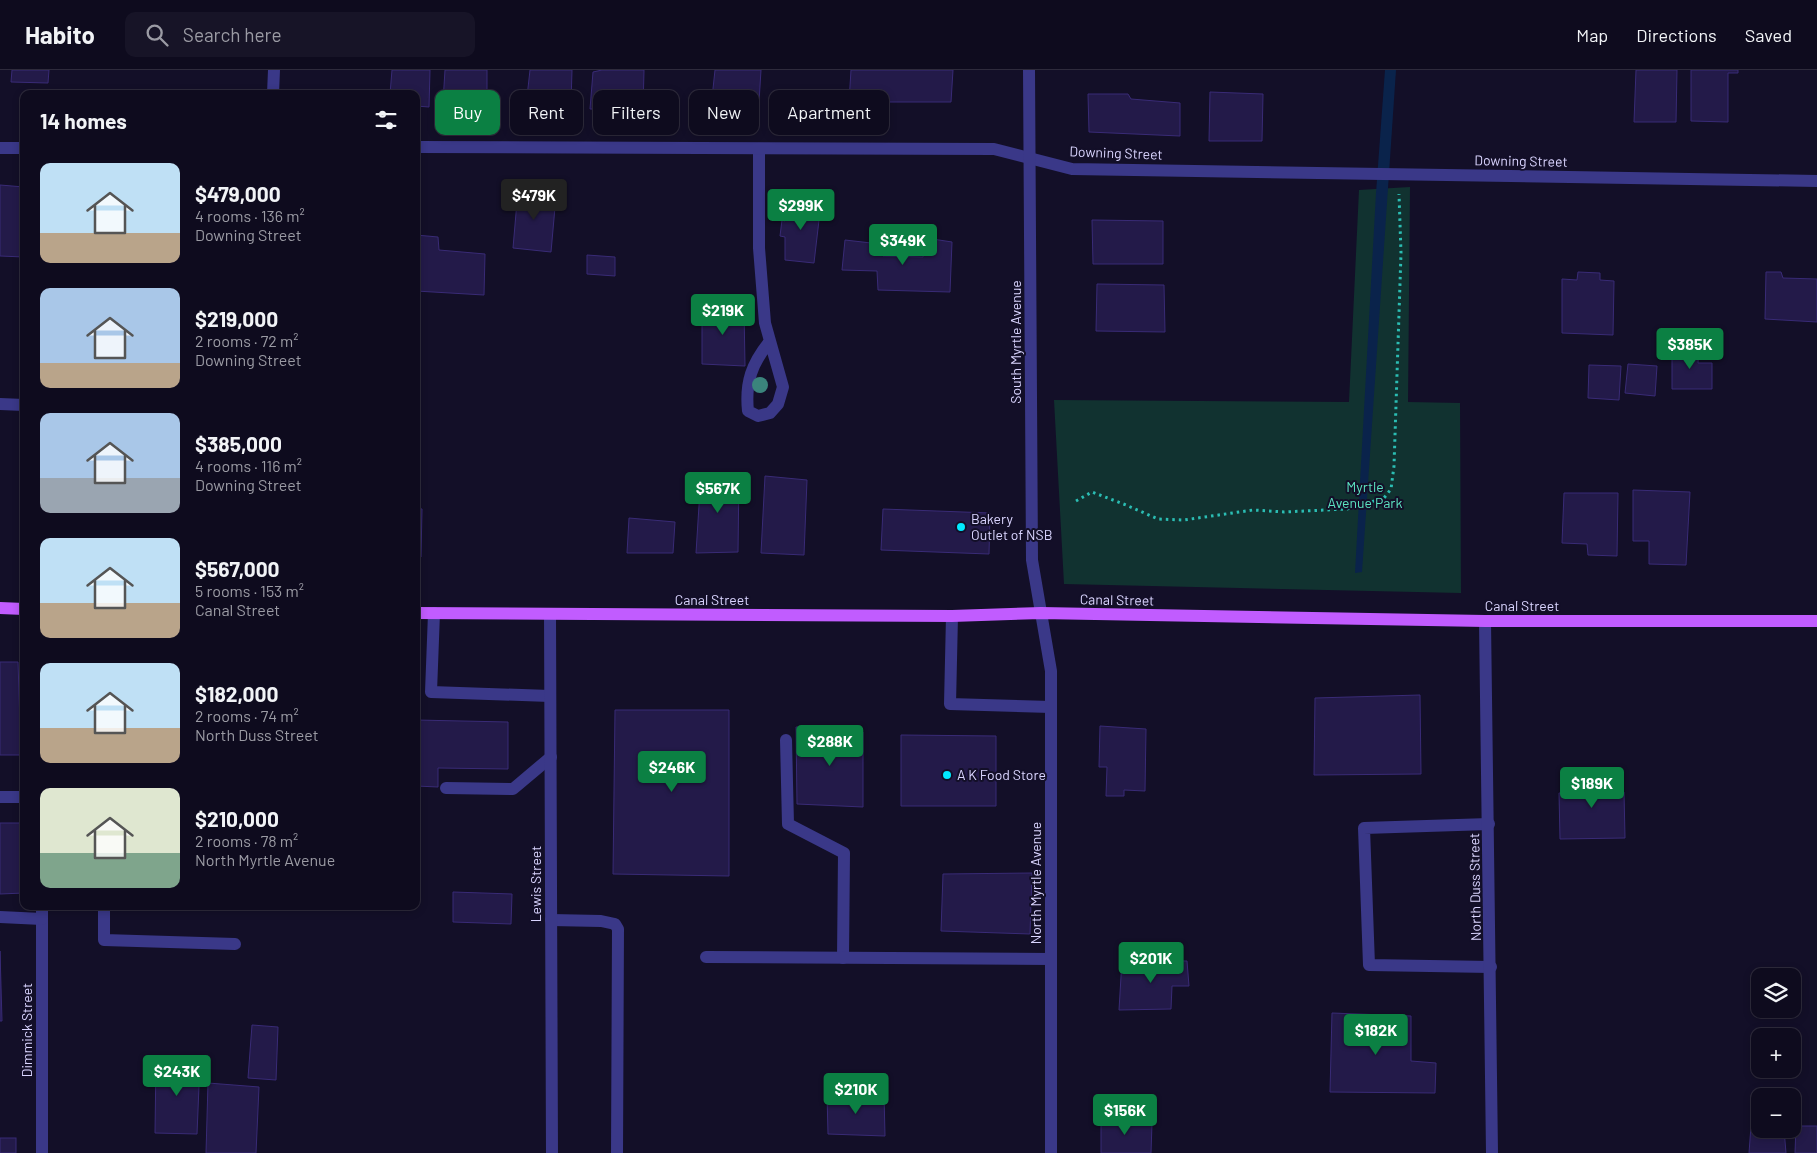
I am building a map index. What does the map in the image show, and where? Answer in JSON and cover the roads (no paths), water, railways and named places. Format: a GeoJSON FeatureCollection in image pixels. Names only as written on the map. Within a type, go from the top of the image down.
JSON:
{"type":"FeatureCollection","features":[{"type":"Feature","properties":{"kind":"main road"},"geometry":{"type":"LineString","coordinates":[[0,608],[20,608]]}},
{"type":"Feature","properties":{"kind":"main road","name":"Canal Street"},"geometry":{"type":"LineString","coordinates":[[420,613],[952,616],[1041,613],[1485,621],[1817,621]]}},
{"type":"Feature","properties":{"kind":"street"},"geometry":{"type":"LineString","coordinates":[[274,70],[274,90]]}},
{"type":"Feature","properties":{"kind":"street","name":"South Myrtle Avenue"},"geometry":{"type":"LineString","coordinates":[[1029,70],[1032,560],[1041,613]]}},
{"type":"Feature","properties":{"kind":"street","name":"Downing Street"},"geometry":{"type":"LineString","coordinates":[[420,147],[994,149],[1030,160],[1072,169],[1817,181]]}},
{"type":"Feature","properties":{"kind":"street"},"geometry":{"type":"LineString","coordinates":[[0,148],[20,148]]}},
{"type":"Feature","properties":{"kind":"street"},"geometry":{"type":"LineString","coordinates":[[759,148],[759,248],[765,323],[783,387],[778,404],[770,413],[758,416],[748,411],[746,393],[758,356],[770,341]]}},
{"type":"Feature","properties":{"kind":"street"},"geometry":{"type":"LineString","coordinates":[[0,404],[20,405]]}},
{"type":"Feature","properties":{"kind":"street"},"geometry":{"type":"LineString","coordinates":[[434,613],[431,692],[550,696]]}},
{"type":"Feature","properties":{"kind":"street","name":"North Myrtle Avenue"},"geometry":{"type":"LineString","coordinates":[[1041,613],[1051,671],[1051,1153]]}},
{"type":"Feature","properties":{"kind":"street","name":"Lewis Street"},"geometry":{"type":"LineString","coordinates":[[550,614],[552,1153]]}},
{"type":"Feature","properties":{"kind":"street"},"geometry":{"type":"LineString","coordinates":[[952,616],[950,704],[1050,706]]}},
{"type":"Feature","properties":{"kind":"street","name":"North Duss Street"},"geometry":{"type":"LineString","coordinates":[[1485,621],[1492,1153]]}},
{"type":"Feature","properties":{"kind":"street"},"geometry":{"type":"LineString","coordinates":[[786,740],[788,824],[844,853],[842,958]]}},
{"type":"Feature","properties":{"kind":"street"},"geometry":{"type":"LineString","coordinates":[[446,788],[513,789],[550,757]]}},
{"type":"Feature","properties":{"kind":"street"},"geometry":{"type":"LineString","coordinates":[[0,797],[20,797]]}},
{"type":"Feature","properties":{"kind":"street"},"geometry":{"type":"LineString","coordinates":[[1489,824],[1364,828],[1369,964],[1491,967]]}},
{"type":"Feature","properties":{"kind":"street"},"geometry":{"type":"LineString","coordinates":[[104,910],[104,940],[236,944]]}},
{"type":"Feature","properties":{"kind":"street"},"geometry":{"type":"LineString","coordinates":[[0,917],[42,913]]}},
{"type":"Feature","properties":{"kind":"street","name":"Dimmick Street"},"geometry":{"type":"LineString","coordinates":[[42,913],[42,1153]]}},
{"type":"Feature","properties":{"kind":"street"},"geometry":{"type":"LineString","coordinates":[[551,920],[601,921],[615,924],[618,929],[617,1153]]}},
{"type":"Feature","properties":{"kind":"street"},"geometry":{"type":"LineString","coordinates":[[706,957],[1051,958]]}},
{"type":"Feature","properties":{"kind":"water"},"geometry":{"type":"Polygon","coordinates":[[[1385,70],[1396,70],[1362,572],[1355,573],[1376,193],[1385,70]]]}},
{"type":"Feature","properties":{"kind":"place","name":"Bakery Outlet of NSB"},"geometry":{"type":"Point","coordinates":[961,527]}},
{"type":"Feature","properties":{"kind":"place","name":"A K Food Store"},"geometry":{"type":"Point","coordinates":[947,775]}},
{"type":"Feature","properties":{"kind":"park label","name":"Myrtle Avenue Park"},"geometry":{"type":"Point","coordinates":[1365,496]}}]}
